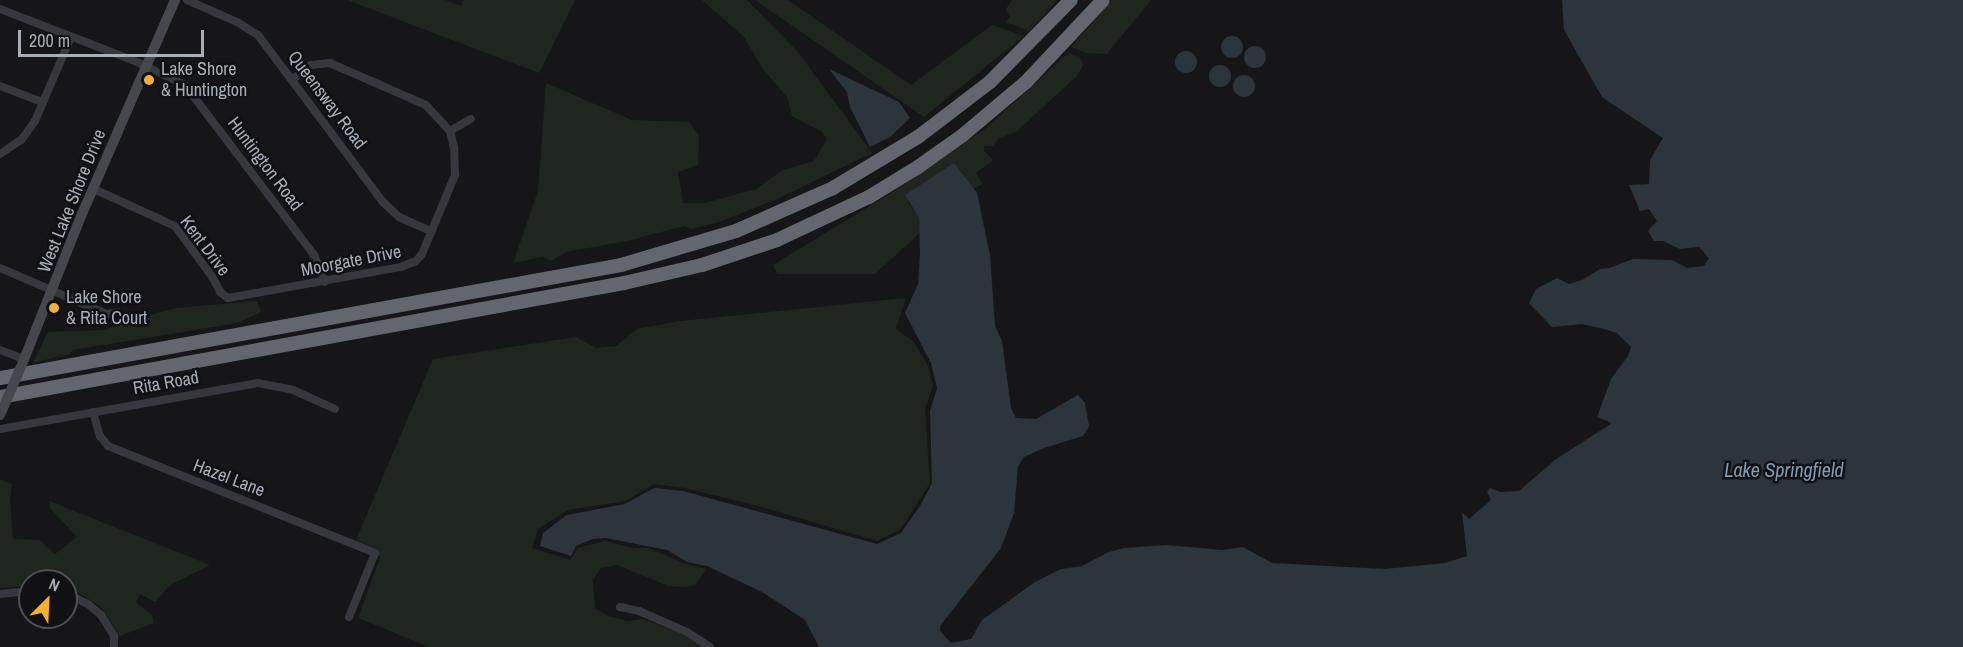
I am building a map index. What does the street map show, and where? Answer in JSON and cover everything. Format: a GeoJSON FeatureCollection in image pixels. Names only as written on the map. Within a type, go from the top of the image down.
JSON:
{"type":"FeatureCollection","features":[{"type":"Feature","properties":{"kind":"highway"},"geometry":{"type":"LineString","coordinates":[[0,397],[624,284],[702,265],[777,240],[868,197],[918,167],[963,135],[1026,82],[1103,0]]}},
{"type":"Feature","properties":{"kind":"highway"},"geometry":{"type":"LineString","coordinates":[[0,378],[621,265],[736,231],[833,188],[918,137],[990,82],[1070,1]]}},
{"type":"Feature","properties":{"kind":"street","name":"West Lake Shore Drive"},"geometry":{"type":"LineString","coordinates":[[0,415],[175,0]]}},
{"type":"Feature","properties":{"kind":"street","name":"Queensway Road"},"geometry":{"type":"LineString","coordinates":[[187,0],[253,31],[272,51],[383,202],[399,217],[432,232]]}},
{"type":"Feature","properties":{"kind":"street","name":"Huntington Road"},"geometry":{"type":"LineString","coordinates":[[0,9],[147,67],[189,88],[314,255],[325,282]]}},
{"type":"Feature","properties":{"kind":"street"},"geometry":{"type":"LineString","coordinates":[[0,154],[22,140],[31,127],[70,37]]}},
{"type":"Feature","properties":{"kind":"street"},"geometry":{"type":"LineString","coordinates":[[292,80],[311,65],[330,63],[426,105],[450,131],[471,119]]}},
{"type":"Feature","properties":{"kind":"street"},"geometry":{"type":"LineString","coordinates":[[0,86],[42,102]]}},
{"type":"Feature","properties":{"kind":"street","name":"Moorgate Drive"},"geometry":{"type":"LineString","coordinates":[[224,296],[234,298],[409,265],[422,254],[455,175],[454,148],[450,131]]}},
{"type":"Feature","properties":{"kind":"street"},"geometry":{"type":"LineString","coordinates":[[10,149],[15,156]]}},
{"type":"Feature","properties":{"kind":"street","name":"Kent Drive"},"geometry":{"type":"LineString","coordinates":[[94,189],[175,226],[224,296]]}},
{"type":"Feature","properties":{"kind":"street"},"geometry":{"type":"LineString","coordinates":[[0,268],[107,314],[117,312]]}},
{"type":"Feature","properties":{"kind":"street"},"geometry":{"type":"LineString","coordinates":[[0,350],[23,363]]}},
{"type":"Feature","properties":{"kind":"street","name":"Rita Road"},"geometry":{"type":"LineString","coordinates":[[0,429],[258,383],[292,390],[335,409]]}},
{"type":"Feature","properties":{"kind":"street","name":"Hazel Lane"},"geometry":{"type":"LineString","coordinates":[[93,412],[100,436],[108,447],[375,553],[350,617]]}},
{"type":"Feature","properties":{"kind":"street"},"geometry":{"type":"LineString","coordinates":[[0,594],[18,592]]}},
{"type":"Feature","properties":{"kind":"street"},"geometry":{"type":"LineString","coordinates":[[78,599],[101,615],[114,636],[114,647]]}},
{"type":"Feature","properties":{"kind":"street"},"geometry":{"type":"LineString","coordinates":[[620,607],[639,611],[687,632],[710,647]]}},
{"type":"Feature","properties":{"kind":"shaded area"},"geometry":{"type":"Polygon","coordinates":[[[347,0],[445,0],[461,6],[464,0],[575,0],[539,73],[347,0]]]}},
{"type":"Feature","properties":{"kind":"shaded area"},"geometry":{"type":"Polygon","coordinates":[[[702,0],[747,0],[798,52],[872,153],[775,200],[716,223],[691,229],[684,226],[627,241],[566,252],[551,261],[542,257],[513,263],[538,191],[546,83],[632,120],[689,122],[699,136],[698,165],[678,172],[683,203],[705,203],[756,189],[783,170],[814,161],[827,139],[822,132],[792,116],[787,97],[763,69],[744,37],[702,0]]]}},
{"type":"Feature","properties":{"kind":"shaded area"},"geometry":{"type":"Polygon","coordinates":[[[755,0],[788,0],[911,85],[992,25],[1024,36],[924,117],[755,0]]]}},
{"type":"Feature","properties":{"kind":"shaded area"},"geometry":{"type":"Polygon","coordinates":[[[1012,0],[1058,0],[1029,31],[1006,22],[1010,17],[1006,9],[1012,0]]]}},
{"type":"Feature","properties":{"kind":"shaded area"},"geometry":{"type":"Polygon","coordinates":[[[1112,0],[1151,0],[1107,54],[1086,53],[1071,47],[1112,0]]]}},
{"type":"Feature","properties":{"kind":"shaded area"},"geometry":{"type":"Polygon","coordinates":[[[1068,53],[1080,57],[1083,65],[1077,76],[1017,131],[998,139],[993,146],[984,146],[984,151],[993,160],[976,173],[982,184],[974,189],[953,164],[908,202],[919,218],[920,233],[875,274],[777,274],[773,265],[896,190],[986,128],[1068,53]]]}},
{"type":"Feature","properties":{"kind":"shaded area"},"geometry":{"type":"Polygon","coordinates":[[[906,298],[896,329],[913,341],[927,364],[933,386],[925,409],[930,483],[901,529],[877,541],[762,507],[685,488],[654,484],[626,501],[568,510],[538,529],[532,548],[570,560],[578,548],[605,541],[633,548],[649,548],[686,564],[706,569],[696,585],[685,587],[668,586],[617,565],[601,568],[593,580],[595,608],[608,616],[627,621],[643,619],[687,636],[703,647],[429,647],[358,618],[380,558],[377,549],[356,540],[433,359],[576,337],[596,348],[616,346],[637,329],[680,321],[906,298]]]}},
{"type":"Feature","properties":{"kind":"shaded area"},"geometry":{"type":"Polygon","coordinates":[[[257,301],[261,312],[238,323],[73,350],[69,354],[33,363],[48,332],[105,330],[118,324],[176,308],[257,301]]]}},
{"type":"Feature","properties":{"kind":"shaded area"},"geometry":{"type":"Polygon","coordinates":[[[0,480],[12,484],[10,501],[13,539],[39,540],[55,554],[77,537],[51,509],[49,501],[210,565],[170,585],[155,602],[140,594],[136,602],[152,615],[154,623],[120,636],[101,607],[78,593],[78,569],[18,569],[18,587],[0,588],[0,480]]]}},
{"type":"Feature","properties":{"kind":"water","name":"Lake Springfield"},"geometry":{"type":"Polygon","coordinates":[[[1562,0],[1963,0],[1963,647],[819,647],[805,620],[762,592],[707,566],[687,562],[667,550],[606,538],[593,539],[576,546],[571,556],[540,546],[543,533],[567,515],[625,504],[654,488],[683,491],[877,544],[901,533],[920,506],[932,483],[930,411],[937,388],[931,363],[905,313],[918,284],[920,253],[919,218],[905,195],[954,163],[977,193],[990,255],[995,326],[1002,341],[1011,408],[1016,418],[1036,419],[1078,395],[1085,403],[1089,426],[1083,436],[1024,457],[1018,466],[1014,513],[1001,548],[940,626],[940,631],[951,643],[971,639],[982,620],[1035,582],[1061,569],[1082,566],[1109,552],[1124,548],[1166,545],[1222,550],[1243,547],[1272,563],[1385,569],[1445,563],[1467,556],[1462,512],[1469,519],[1491,500],[1487,492],[1490,488],[1500,492],[1519,491],[1555,460],[1612,423],[1597,417],[1611,379],[1628,356],[1631,347],[1617,333],[1604,329],[1582,324],[1552,327],[1529,303],[1536,289],[1557,278],[1569,284],[1582,280],[1600,269],[1633,259],[1672,260],[1687,268],[1704,266],[1709,258],[1699,247],[1680,249],[1663,241],[1654,241],[1648,231],[1657,221],[1649,209],[1640,211],[1629,185],[1649,184],[1650,160],[1663,138],[1602,97],[1564,30],[1562,0]]]}},
{"type":"Feature","properties":{"kind":"water"},"geometry":{"type":"Polygon","coordinates":[[[1232,36],[1240,39],[1243,47],[1240,55],[1232,58],[1224,55],[1221,47],[1224,39],[1232,36]]]}},
{"type":"Feature","properties":{"kind":"water"},"geometry":{"type":"Polygon","coordinates":[[[1255,46],[1263,49],[1266,57],[1263,65],[1255,68],[1247,65],[1244,57],[1247,49],[1255,46]]]}},
{"type":"Feature","properties":{"kind":"water"},"geometry":{"type":"Polygon","coordinates":[[[1182,51],[1190,51],[1197,58],[1197,66],[1190,73],[1182,73],[1175,66],[1175,58],[1182,51]]]}},
{"type":"Feature","properties":{"kind":"water"},"geometry":{"type":"Polygon","coordinates":[[[1216,65],[1224,65],[1231,72],[1231,80],[1224,87],[1216,87],[1209,80],[1209,72],[1216,65]]]}},
{"type":"Feature","properties":{"kind":"water"},"geometry":{"type":"Polygon","coordinates":[[[829,69],[899,102],[910,118],[890,137],[870,147],[850,107],[847,92],[829,69]]]}},
{"type":"Feature","properties":{"kind":"water"},"geometry":{"type":"Polygon","coordinates":[[[1240,75],[1248,75],[1255,82],[1255,90],[1248,97],[1240,97],[1233,90],[1233,82],[1240,75]]]}},
{"type":"Feature","properties":{"kind":"place","name":"Lake Shore & Huntington"},"geometry":{"type":"Point","coordinates":[149,80]}},
{"type":"Feature","properties":{"kind":"place","name":"Lake Shore & Rita Court"},"geometry":{"type":"Point","coordinates":[54,308]}}]}
